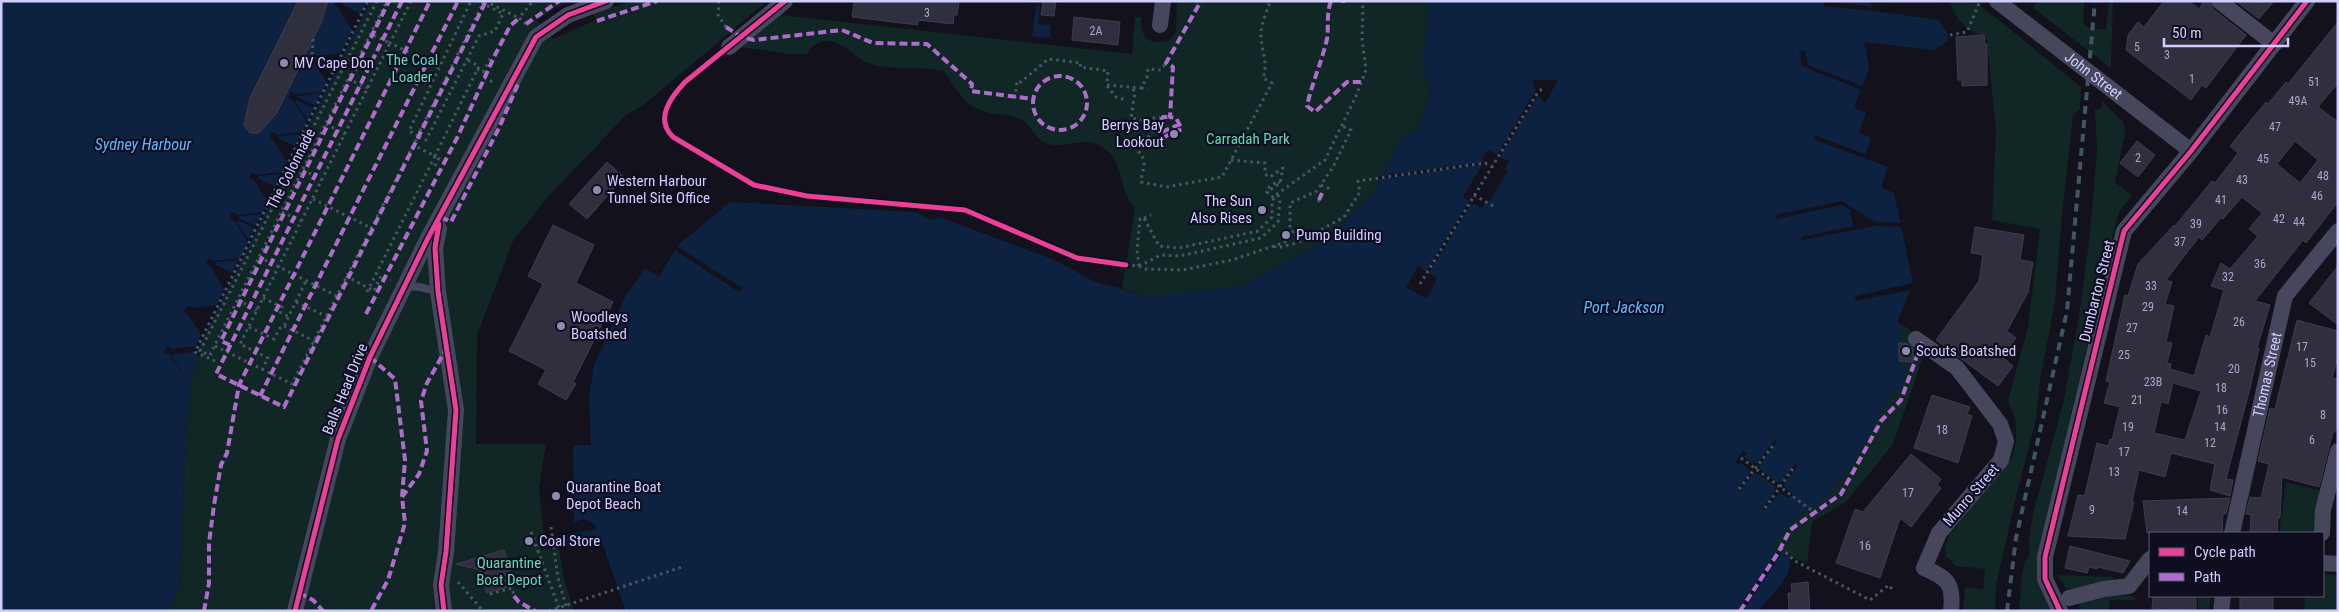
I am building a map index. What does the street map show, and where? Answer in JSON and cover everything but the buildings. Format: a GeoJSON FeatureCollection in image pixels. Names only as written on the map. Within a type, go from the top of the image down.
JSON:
{"type":"FeatureCollection","features":[{"type":"Feature","properties":{"kind":"street","name":"Balls Head Drive"},"geometry":{"type":"LineString","coordinates":[[295,611],[338,438],[398,286],[441,217],[536,37],[568,15],[606,1]]}},
{"type":"Feature","properties":{"kind":"street"},"geometry":{"type":"LineString","coordinates":[[729,47],[786,1]]}},
{"type":"Feature","properties":{"kind":"street"},"geometry":{"type":"LineString","coordinates":[[1160,25],[1163,1]]}},
{"type":"Feature","properties":{"kind":"street","name":"John Street"},"geometry":{"type":"LineString","coordinates":[[1997,1],[2191,151]]}},
{"type":"Feature","properties":{"kind":"street"},"geometry":{"type":"LineString","coordinates":[[2219,1],[2274,44]]}},
{"type":"Feature","properties":{"kind":"street","name":"Dumbarton Street"},"geometry":{"type":"LineString","coordinates":[[2064,604],[2045,579],[2045,557],[2124,230],[2191,151],[2307,1]]}},
{"type":"Feature","properties":{"kind":"street","name":"Balls Head Drive"},"geometry":{"type":"LineString","coordinates":[[441,217],[435,248],[438,292],[456,410],[446,552],[441,585],[444,611]]}},
{"type":"Feature","properties":{"kind":"street","name":"Thomas Street"},"geometry":{"type":"LineString","coordinates":[[2232,532],[2284,296],[2338,231]]}},
{"type":"Feature","properties":{"kind":"street","name":"Munro Street"},"geometry":{"type":"LineString","coordinates":[[1916,339],[1957,368],[2006,434],[2006,447],[2001,460],[1943,528],[1924,568],[1944,577],[1949,584],[1952,592],[1951,611]]}},
{"type":"Feature","properties":{"kind":"street"},"geometry":{"type":"LineString","coordinates":[[2322,532],[2323,510],[2338,450]]}},
{"type":"Feature","properties":{"kind":"street"},"geometry":{"type":"LineString","coordinates":[[2064,604],[2104,588],[2129,586],[2149,560]]}},
{"type":"Feature","properties":{"kind":"street"},"geometry":{"type":"LineString","coordinates":[[2324,563],[2338,564]]}},
{"type":"Feature","properties":{"kind":"street"},"geometry":{"type":"LineString","coordinates":[[2221,611],[2223,597]]}},
{"type":"Feature","properties":{"kind":"lane"},"geometry":{"type":"LineString","coordinates":[[398,286],[420,287],[438,292]]}},
{"type":"Feature","properties":{"kind":"lane"},"geometry":{"type":"LineString","coordinates":[[441,585],[452,611]]}},
{"type":"Feature","properties":{"kind":"path"},"geometry":{"type":"LineString","coordinates":[[215,361],[195,352],[368,1]]}},
{"type":"Feature","properties":{"kind":"path"},"geometry":{"type":"LineString","coordinates":[[377,1],[209,336],[200,350],[210,355],[215,346],[292,384],[485,1],[519,18],[526,24]]}},
{"type":"Feature","properties":{"kind":"path"},"geometry":{"type":"LineString","coordinates":[[262,370],[268,358],[240,344],[411,1]]}},
{"type":"Feature","properties":{"kind":"path"},"geometry":{"type":"LineString","coordinates":[[471,1],[461,30],[440,68],[410,131],[426,140],[467,60],[476,38],[495,31],[503,14],[478,1]]}},
{"type":"Feature","properties":{"kind":"path"},"geometry":{"type":"LineString","coordinates":[[519,18],[532,1]]}},
{"type":"Feature","properties":{"kind":"path"},"geometry":{"type":"LineString","coordinates":[[719,1],[718,15],[726,27]]}},
{"type":"Feature","properties":{"kind":"path"},"geometry":{"type":"LineString","coordinates":[[1132,89],[1135,92],[1132,118],[1141,120],[1161,119],[1138,151],[1144,157],[1145,165],[1141,182],[1166,187],[1222,177],[1272,83],[1263,78],[1266,71],[1261,37],[1270,1]]}},
{"type":"Feature","properties":{"kind":"path"},"geometry":{"type":"LineString","coordinates":[[1144,218],[1159,246],[1179,248],[1258,231],[1272,217],[1274,198],[1277,194],[1325,160],[1342,126],[1366,70],[1362,38],[1363,1]]}},
{"type":"Feature","properties":{"kind":"path"},"geometry":{"type":"LineString","coordinates":[[1950,36],[1967,32],[1980,1]]}},
{"type":"Feature","properties":{"kind":"path"},"geometry":{"type":"LineString","coordinates":[[371,34],[440,68]]}},
{"type":"Feature","properties":{"kind":"path"},"geometry":{"type":"LineString","coordinates":[[313,39],[312,58],[335,69]]}},
{"type":"Feature","properties":{"kind":"path"},"geometry":{"type":"LineString","coordinates":[[477,69],[483,72],[490,57],[493,58]]}},
{"type":"Feature","properties":{"kind":"path"},"geometry":{"type":"LineString","coordinates":[[1015,98],[1017,82],[1022,82],[1048,59],[1080,63],[1080,68],[1108,71],[1107,86],[1116,97],[1126,100]]}},
{"type":"Feature","properties":{"kind":"path"},"geometry":{"type":"LineString","coordinates":[[367,292],[479,66],[467,60]]}},
{"type":"Feature","properties":{"kind":"path"},"geometry":{"type":"LineString","coordinates":[[1141,88],[1148,69],[1161,70],[1166,63]]}},
{"type":"Feature","properties":{"kind":"path"},"geometry":{"type":"LineString","coordinates":[[348,79],[368,88]]}},
{"type":"Feature","properties":{"kind":"path"},"geometry":{"type":"LineString","coordinates":[[1107,86],[1148,89]]}},
{"type":"Feature","properties":{"kind":"path"},"geometry":{"type":"LineString","coordinates":[[1420,284],[1538,92],[1545,87]]}},
{"type":"Feature","properties":{"kind":"path"},"geometry":{"type":"LineString","coordinates":[[326,124],[345,134]]}},
{"type":"Feature","properties":{"kind":"path"},"geometry":{"type":"LineString","coordinates":[[1126,265],[1139,266],[1146,269],[1183,270],[1232,260],[1285,242],[1293,232],[1290,228],[1290,203],[1317,191],[1333,168],[1351,130],[1342,126]]}},
{"type":"Feature","properties":{"kind":"path"},"geometry":{"type":"LineString","coordinates":[[413,145],[439,158],[435,166]]}},
{"type":"Feature","properties":{"kind":"path"},"geometry":{"type":"LineString","coordinates":[[1231,160],[1265,163],[1265,174],[1270,177],[1283,168],[1280,183],[1268,192],[1274,198]]}},
{"type":"Feature","properties":{"kind":"path"},"geometry":{"type":"LineString","coordinates":[[1273,246],[1277,248],[1297,243],[1344,217],[1360,192],[1358,181],[1483,163],[1492,167]]}},
{"type":"Feature","properties":{"kind":"path"},"geometry":{"type":"LineString","coordinates":[[302,170],[322,180]]}},
{"type":"Feature","properties":{"kind":"path"},"geometry":{"type":"LineString","coordinates":[[1268,188],[1278,181],[1280,183]]}},
{"type":"Feature","properties":{"kind":"path"},"geometry":{"type":"LineString","coordinates":[[1321,184],[1330,189]]}},
{"type":"Feature","properties":{"kind":"path"},"geometry":{"type":"LineString","coordinates":[[1139,266],[1161,255],[1180,256],[1261,238],[1278,222],[1280,199],[1277,194]]}},
{"type":"Feature","properties":{"kind":"path"},"geometry":{"type":"LineString","coordinates":[[1474,195],[1493,206]]}},
{"type":"Feature","properties":{"kind":"path"},"geometry":{"type":"LineString","coordinates":[[313,199],[371,228]]}},
{"type":"Feature","properties":{"kind":"path"},"geometry":{"type":"LineString","coordinates":[[282,212],[301,222]]}},
{"type":"Feature","properties":{"kind":"path"},"geometry":{"type":"LineString","coordinates":[[1139,266],[1137,250],[1140,219],[1151,215]]}},
{"type":"Feature","properties":{"kind":"path"},"geometry":{"type":"LineString","coordinates":[[259,257],[337,296]]}},
{"type":"Feature","properties":{"kind":"path"},"geometry":{"type":"LineString","coordinates":[[346,276],[374,291],[381,276],[398,286]]}},
{"type":"Feature","properties":{"kind":"path"},"geometry":{"type":"LineString","coordinates":[[249,326],[274,340],[280,328],[284,326],[289,317],[306,281]]}},
{"type":"Feature","properties":{"kind":"path"},"geometry":{"type":"LineString","coordinates":[[263,298],[282,307],[280,312],[289,317]]}},
{"type":"Feature","properties":{"kind":"path"},"geometry":{"type":"LineString","coordinates":[[238,300],[257,310]]}},
{"type":"Feature","properties":{"kind":"path"},"geometry":{"type":"LineString","coordinates":[[296,302],[326,316]]}},
{"type":"Feature","properties":{"kind":"path"},"geometry":{"type":"LineString","coordinates":[[284,326],[314,341]]}},
{"type":"Feature","properties":{"kind":"path"},"geometry":{"type":"LineString","coordinates":[[1739,490],[1775,443]]}},
{"type":"Feature","properties":{"kind":"path"},"geometry":{"type":"LineString","coordinates":[[1741,458],[1814,512]]}},
{"type":"Feature","properties":{"kind":"path"},"geometry":{"type":"LineString","coordinates":[[1765,508],[1794,467]]}},
{"type":"Feature","properties":{"kind":"path"},"geometry":{"type":"LineString","coordinates":[[550,527],[558,578],[566,606]]}},
{"type":"Feature","properties":{"kind":"path"},"geometry":{"type":"LineString","coordinates":[[531,532],[559,609]]}},
{"type":"Feature","properties":{"kind":"path"},"geometry":{"type":"LineString","coordinates":[[527,546],[535,544]]}},
{"type":"Feature","properties":{"kind":"path"},"geometry":{"type":"LineString","coordinates":[[1781,548],[1796,561],[1870,600],[1888,585],[1894,592]]}},
{"type":"Feature","properties":{"kind":"path"},"geometry":{"type":"LineString","coordinates":[[549,611],[682,567]]}},
{"type":"Feature","properties":{"kind":"path"},"geometry":{"type":"LineString","coordinates":[[490,594],[512,588],[514,596]]}},
{"type":"Feature","properties":{"kind":"path"},"geometry":{"type":"LineString","coordinates":[[477,605],[483,611]]}},
{"type":"Feature","properties":{"kind":"green space"},"geometry":{"type":"Polygon","coordinates":[[[372,1],[567,1],[537,20],[553,39],[596,20],[593,13],[632,1],[767,1],[646,103],[625,116],[545,200],[513,241],[477,335],[476,444],[546,444],[539,487],[544,538],[539,539],[541,550],[559,548],[563,575],[574,611],[168,611],[179,588],[188,397],[199,350],[372,1]]]}},
{"type":"Feature","properties":{"kind":"green space","name":"Carradah Park"},"geometry":{"type":"Polygon","coordinates":[[[1177,1],[1430,1],[1422,65],[1431,93],[1418,130],[1401,138],[1374,193],[1323,242],[1243,285],[1152,298],[1122,288],[1135,208],[1129,201],[1114,160],[1109,152],[1101,146],[1088,142],[1061,145],[1048,144],[1037,137],[1020,119],[979,110],[965,100],[944,71],[885,67],[868,63],[839,44],[828,41],[818,43],[807,54],[789,54],[741,47],[781,15],[1132,54],[1135,17],[1141,17],[1142,31],[1148,39],[1157,42],[1170,40],[1176,31],[1177,1]]]}},
{"type":"Feature","properties":{"kind":"green space"},"geometry":{"type":"Polygon","coordinates":[[[1950,1],[1973,1],[2081,87],[2080,108],[2073,115],[2055,302],[2040,380],[2036,419],[1996,585],[1995,611],[1963,611],[1965,587],[1983,589],[1985,569],[1956,566],[1946,556],[1945,545],[1950,534],[2013,456],[2016,422],[2008,400],[2028,327],[2040,229],[1992,220],[1996,131],[1987,40],[1969,29],[1959,20],[1952,9],[1950,1]]]}},
{"type":"Feature","properties":{"kind":"green space"},"geometry":{"type":"Polygon","coordinates":[[[2036,1],[2084,1],[2083,22],[2086,27],[2106,30],[2109,1],[2113,1],[2111,68],[2033,8],[2036,1]]]}},
{"type":"Feature","properties":{"kind":"green space"},"geometry":{"type":"Polygon","coordinates":[[[2102,101],[2124,123],[2125,133],[2115,182],[2132,196],[2120,210],[2117,218],[2038,557],[2038,579],[2052,611],[2019,611],[2022,575],[2025,561],[2030,554],[2029,537],[2034,510],[2063,404],[2079,317],[2090,232],[2097,149],[2095,109],[2101,109],[2102,101]]]}},
{"type":"Feature","properties":{"kind":"green space"},"geometry":{"type":"Polygon","coordinates":[[[1900,324],[1911,330],[1909,342],[1923,357],[1893,444],[1846,502],[1812,522],[1807,563],[1768,549],[1794,520],[1814,504],[1878,416],[1894,389],[1900,324]]]}},
{"type":"Feature","properties":{"kind":"green space"},"geometry":{"type":"Polygon","coordinates":[[[2286,482],[2322,491],[2317,532],[2279,532],[2286,482]]]}},
{"type":"Feature","properties":{"kind":"green space"},"geometry":{"type":"Polygon","coordinates":[[[2324,574],[2338,575],[2338,611],[2304,611],[2305,597],[2324,597],[2324,574]]]}},
{"type":"Feature","properties":{"kind":"green space"},"geometry":{"type":"Polygon","coordinates":[[[2057,575],[2113,577],[2113,581],[2070,589],[2066,588],[2057,575]]]}},
{"type":"Feature","properties":{"kind":"green space"},"geometry":{"type":"Polygon","coordinates":[[[2109,594],[2136,598],[2134,600],[2110,600],[2109,611],[2080,611],[2078,602],[2109,594]]]}},
{"type":"Feature","properties":{"kind":"green space"},"geometry":{"type":"Polygon","coordinates":[[[2198,597],[2211,597],[2209,611],[2198,611],[2198,597]]]}},
{"type":"Feature","properties":{"kind":"water","name":"Sydney Harbour"},"geometry":{"type":"Polygon","coordinates":[[[1,1],[372,1],[199,350],[188,398],[179,588],[168,611],[1,611],[1,1]]]}},
{"type":"Feature","properties":{"kind":"water","name":"Port Jackson"},"geometry":{"type":"Polygon","coordinates":[[[1430,1],[1868,1],[1874,7],[1874,11],[1938,20],[1947,32],[1948,41],[1934,50],[1864,42],[1869,68],[1854,108],[1866,113],[1859,133],[1871,138],[1864,158],[1888,167],[1881,187],[1894,193],[1913,283],[1897,322],[1900,324],[1898,361],[1907,369],[1901,390],[1898,392],[1894,389],[1854,462],[1829,495],[1794,520],[1769,549],[1790,557],[1790,565],[1784,580],[1758,611],[626,611],[601,540],[564,547],[562,535],[596,529],[595,525],[584,519],[574,522],[573,445],[591,445],[589,398],[594,365],[625,297],[645,268],[659,277],[679,244],[730,202],[916,212],[930,220],[939,217],[1055,260],[1095,282],[1152,297],[1243,285],[1323,242],[1374,193],[1401,138],[1418,130],[1431,93],[1422,65],[1430,1]]]}},
{"type":"Feature","properties":{"kind":"water"},"geometry":{"type":"Polygon","coordinates":[[[1036,6],[1040,6],[1038,24],[1051,25],[1050,38],[1032,36],[1036,6]]]}},
{"type":"Feature","properties":{"kind":"pier"},"geometry":{"type":"Polygon","coordinates":[[[336,1],[358,1],[344,2],[343,5],[360,14],[367,1],[370,1],[197,351],[201,353],[200,356],[192,352],[171,355],[190,386],[169,354],[164,352],[167,346],[172,349],[196,346],[201,335],[188,314],[184,312],[187,306],[192,308],[216,305],[224,289],[211,267],[206,264],[209,258],[214,261],[240,258],[248,243],[234,220],[229,218],[232,212],[237,215],[263,212],[268,203],[254,180],[249,178],[252,172],[257,175],[282,172],[287,162],[274,141],[269,138],[272,132],[277,135],[302,132],[307,123],[293,100],[288,98],[291,92],[296,94],[322,92],[327,83],[314,62],[309,59],[312,53],[317,56],[341,53],[352,30],[338,7],[334,5],[336,1]],[[321,93],[298,96],[315,106],[321,93]],[[296,100],[295,102],[308,120],[314,108],[296,100]],[[301,134],[279,136],[278,138],[295,146],[301,134]],[[281,174],[259,176],[258,178],[275,187],[281,174]],[[261,214],[240,216],[238,218],[256,226],[261,214]],[[238,220],[236,222],[249,240],[255,228],[238,220]],[[238,260],[216,262],[215,264],[232,273],[238,260]]]}},
{"type":"Feature","properties":{"kind":"pier"},"geometry":{"type":"Polygon","coordinates":[[[1824,1],[1874,7],[1874,11],[1824,6],[1824,1]]]}},
{"type":"Feature","properties":{"kind":"pier"},"geometry":{"type":"Polygon","coordinates":[[[1805,50],[1808,65],[1862,86],[1861,90],[1802,66],[1799,52],[1805,50]]]}},
{"type":"Feature","properties":{"kind":"pier"},"geometry":{"type":"Polygon","coordinates":[[[1534,80],[1556,80],[1557,82],[1545,103],[1538,95],[1500,157],[1509,162],[1505,169],[1508,171],[1489,202],[1486,201],[1482,208],[1472,203],[1429,273],[1437,278],[1430,294],[1425,298],[1406,287],[1418,266],[1426,271],[1469,201],[1463,197],[1482,165],[1378,179],[1380,176],[1484,162],[1482,159],[1488,150],[1497,155],[1536,90],[1532,82],[1534,80]]]}},
{"type":"Feature","properties":{"kind":"pier"},"geometry":{"type":"Polygon","coordinates":[[[1814,135],[1865,154],[1864,158],[1813,139],[1814,135]]]}},
{"type":"Feature","properties":{"kind":"pier"},"geometry":{"type":"Polygon","coordinates":[[[1842,201],[1875,222],[1901,223],[1901,227],[1875,226],[1802,240],[1801,237],[1853,226],[1850,210],[1842,205],[1776,219],[1775,215],[1842,201]]]}},
{"type":"Feature","properties":{"kind":"pier"},"geometry":{"type":"Polygon","coordinates":[[[677,246],[742,288],[739,292],[675,250],[677,246]]]}},
{"type":"Feature","properties":{"kind":"pier"},"geometry":{"type":"Polygon","coordinates":[[[1913,283],[1911,290],[1856,301],[1855,296],[1913,283]]]}},
{"type":"Feature","properties":{"kind":"pier"},"geometry":{"type":"Polygon","coordinates":[[[1775,440],[1777,442],[1759,465],[1760,469],[1778,483],[1782,482],[1795,464],[1798,466],[1784,484],[1785,488],[1793,493],[1790,498],[1779,493],[1765,510],[1763,508],[1775,491],[1775,487],[1757,473],[1753,474],[1739,491],[1737,490],[1751,472],[1741,462],[1739,465],[1735,462],[1743,451],[1747,453],[1744,457],[1753,464],[1757,463],[1775,440]]]}},
{"type":"Feature","properties":{"kind":"pier"},"geometry":{"type":"Polygon","coordinates":[[[1777,552],[1781,554],[1743,611],[1738,611],[1777,552]]]}},
{"type":"Feature","properties":{"kind":"railway"},"geometry":{"type":"LineString","coordinates":[[2007,611],[2016,538],[2067,311],[2095,1]]}},
{"type":"Feature","properties":{"kind":"marked path"},"geometry":{"type":"LineString","coordinates":[[230,345],[221,341],[389,1]]}},
{"type":"Feature","properties":{"kind":"marked path"},"geometry":{"type":"LineString","coordinates":[[402,1],[216,374],[284,407],[486,1]]}},
{"type":"Feature","properties":{"kind":"marked path"},"geometry":{"type":"LineString","coordinates":[[204,611],[209,583],[209,543],[214,505],[221,465],[227,453],[239,385],[430,1]]}},
{"type":"Feature","properties":{"kind":"marked path"},"geometry":{"type":"LineString","coordinates":[[260,396],[458,1]]}},
{"type":"Feature","properties":{"kind":"marked path"},"geometry":{"type":"LineString","coordinates":[[526,24],[559,1]]}},
{"type":"Feature","properties":{"kind":"marked path"},"geometry":{"type":"LineString","coordinates":[[597,21],[657,1]]}},
{"type":"Feature","properties":{"kind":"marked path"},"geometry":{"type":"LineString","coordinates":[[1180,124],[1162,132],[1164,137],[1182,129],[1176,118],[1170,117],[1173,67],[1166,63],[1201,1]]}},
{"type":"Feature","properties":{"kind":"marked path"},"geometry":{"type":"LineString","coordinates":[[1331,1],[1327,39],[1307,106],[1315,112],[1347,82],[1362,82]]}},
{"type":"Feature","properties":{"kind":"marked path"},"geometry":{"type":"LineString","coordinates":[[366,314],[458,136],[495,55],[510,26],[519,18]]}},
{"type":"Feature","properties":{"kind":"marked path"},"geometry":{"type":"LineString","coordinates":[[726,27],[741,37],[754,40],[842,30],[873,43],[927,44],[972,84],[971,91],[1033,99]]}},
{"type":"Feature","properties":{"kind":"marked path"},"geometry":{"type":"LineString","coordinates":[[1060,76],[1079,84],[1087,103],[1079,122],[1060,130],[1041,122],[1033,103],[1041,84],[1060,76]]}},
{"type":"Feature","properties":{"kind":"marked path"},"geometry":{"type":"LineString","coordinates":[[441,217],[451,222],[499,128],[518,84]]}},
{"type":"Feature","properties":{"kind":"marked path"},"geometry":{"type":"LineString","coordinates":[[1161,120],[1163,117],[1170,117]]}},
{"type":"Feature","properties":{"kind":"marked path"},"geometry":{"type":"LineString","coordinates":[[1319,200],[1322,193]]}},
{"type":"Feature","properties":{"kind":"marked path"},"geometry":{"type":"LineString","coordinates":[[1740,611],[1778,553],[1790,530],[1841,494],[1881,421],[1901,400],[1922,342]]}},
{"type":"Feature","properties":{"kind":"marked path"},"geometry":{"type":"LineString","coordinates":[[402,497],[419,474],[427,451],[421,401],[427,383],[445,351]]}},
{"type":"Feature","properties":{"kind":"marked path"},"geometry":{"type":"LineString","coordinates":[[370,357],[395,379],[405,460],[402,497],[405,523],[388,580],[371,611]]}},
{"type":"Feature","properties":{"kind":"marked path"},"geometry":{"type":"LineString","coordinates":[[299,593],[313,600],[323,611]]}},
{"type":"Feature","properties":{"kind":"marked path"},"geometry":{"type":"LineString","coordinates":[[514,596],[519,602],[535,611]]}},
{"type":"Feature","properties":{"kind":"cycle path"},"geometry":{"type":"LineString","coordinates":[[295,611],[338,439],[370,357],[427,240],[536,37],[568,15],[606,1]]}},
{"type":"Feature","properties":{"kind":"cycle path"},"geometry":{"type":"LineString","coordinates":[[785,1],[680,88],[670,101],[665,116],[667,130],[673,137],[754,185],[807,196],[965,210],[1077,258],[1126,265]]}},
{"type":"Feature","properties":{"kind":"cycle path"},"geometry":{"type":"LineString","coordinates":[[2060,611],[2045,579],[2045,557],[2124,231],[2191,151],[2307,1]]}},
{"type":"Feature","properties":{"kind":"cycle path"},"geometry":{"type":"LineString","coordinates":[[439,224],[435,248],[438,292],[456,410],[446,552],[441,585],[444,611]]}},
{"type":"Feature","properties":{"kind":"place","name":"MV Cape Don"},"geometry":{"type":"Point","coordinates":[284,63]}},
{"type":"Feature","properties":{"kind":"place","name":"Berrys Bay Lookout"},"geometry":{"type":"Point","coordinates":[1174,134]}},
{"type":"Feature","properties":{"kind":"place","name":"Western Harbour Tunnel Site Office"},"geometry":{"type":"Point","coordinates":[597,190]}},
{"type":"Feature","properties":{"kind":"place","name":"The Sun Also Rises"},"geometry":{"type":"Point","coordinates":[1262,210]}},
{"type":"Feature","properties":{"kind":"place","name":"Pump Building"},"geometry":{"type":"Point","coordinates":[1286,235]}},
{"type":"Feature","properties":{"kind":"place","name":"Woodleys Boatshed"},"geometry":{"type":"Point","coordinates":[561,326]}},
{"type":"Feature","properties":{"kind":"place","name":"Scouts Boatshed"},"geometry":{"type":"Point","coordinates":[1906,351]}},
{"type":"Feature","properties":{"kind":"place","name":"Quarantine Boat Depot Beach"},"geometry":{"type":"Point","coordinates":[556,496]}},
{"type":"Feature","properties":{"kind":"place","name":"Coal Store"},"geometry":{"type":"Point","coordinates":[529,541]}},
{"type":"Feature","properties":{"kind":"park label","name":"The Coal Loader"},"geometry":{"type":"Point","coordinates":[412,68]}},
{"type":"Feature","properties":{"kind":"park label","name":"Quarantine Boat Depot"},"geometry":{"type":"Point","coordinates":[509,572]}}]}
